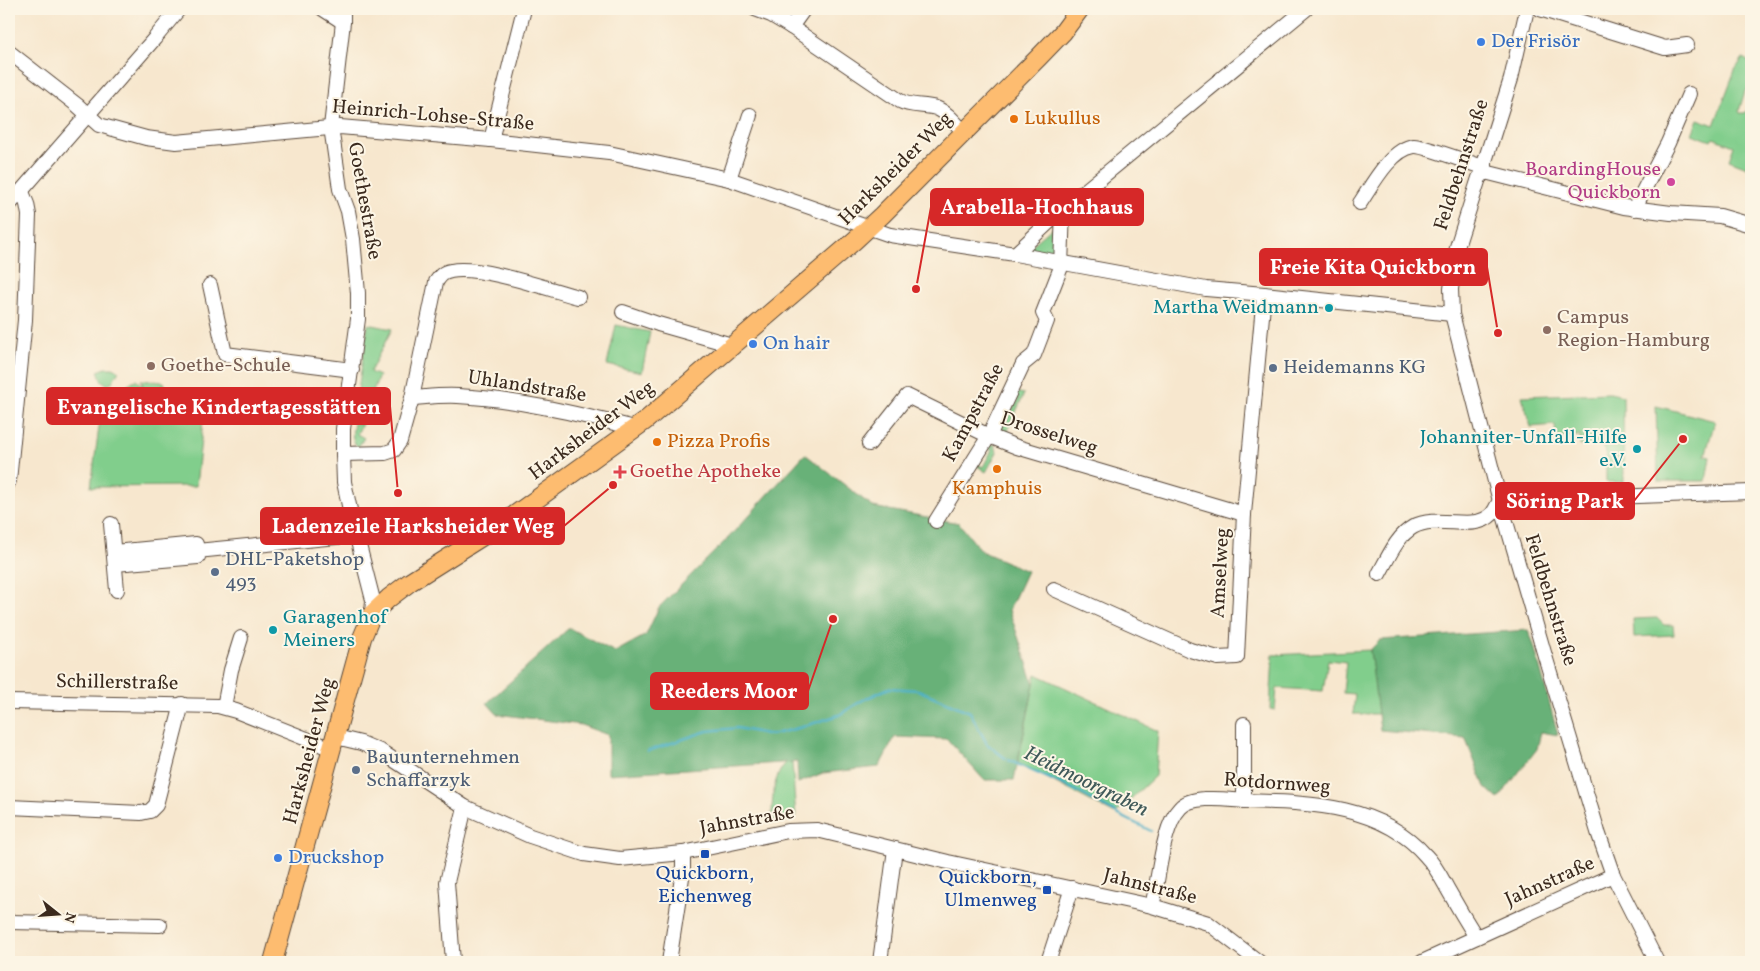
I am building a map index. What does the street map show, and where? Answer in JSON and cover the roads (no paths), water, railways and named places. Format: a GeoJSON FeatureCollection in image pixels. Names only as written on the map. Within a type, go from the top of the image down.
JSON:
{"type":"FeatureCollection","features":[{"type":"Feature","properties":{"kind":"main road","name":"Harksheider Weg"},"geometry":{"type":"LineString","coordinates":[[273,962],[362,638],[372,614],[410,582],[504,522],[635,428],[868,228],[1052,43],[1080,9]]}},
{"type":"Feature","properties":{"kind":"street"},"geometry":{"type":"LineString","coordinates":[[9,481],[13,413],[25,320],[29,215],[27,204],[14,197],[179,9]]}},
{"type":"Feature","properties":{"kind":"street"},"geometry":{"type":"LineString","coordinates":[[323,9],[343,16]]}},
{"type":"Feature","properties":{"kind":"street"},"geometry":{"type":"LineString","coordinates":[[491,140],[524,9]]}},
{"type":"Feature","properties":{"kind":"street"},"geometry":{"type":"LineString","coordinates":[[755,9],[771,15],[791,27],[905,104],[935,108],[942,111],[964,132]]}},
{"type":"Feature","properties":{"kind":"street"},"geometry":{"type":"LineString","coordinates":[[791,27],[804,9]]}},
{"type":"Feature","properties":{"kind":"street"},"geometry":{"type":"LineString","coordinates":[[1015,254],[1063,209],[1306,9]]}},
{"type":"Feature","properties":{"kind":"street","name":"Feldbehnstraße"},"geometry":{"type":"LineString","coordinates":[[1527,9],[1511,79],[1485,161],[1485,172],[1479,178],[1457,247],[1451,289],[1452,314],[1500,501],[1544,656],[1613,876],[1657,962]]}},
{"type":"Feature","properties":{"kind":"street"},"geometry":{"type":"LineString","coordinates":[[1540,9],[1665,48],[1688,45]]}},
{"type":"Feature","properties":{"kind":"street","name":"Goethestraße"},"geometry":{"type":"LineString","coordinates":[[343,16],[331,127],[340,190],[348,212],[354,246],[358,293],[358,319],[343,429],[344,482],[372,600],[372,614]]}},
{"type":"Feature","properties":{"kind":"street","name":"Heinrich-Lohse-Straße"},"geometry":{"type":"LineString","coordinates":[[9,52],[77,105],[99,125],[146,138],[176,142],[331,127],[491,140],[609,153],[730,178],[890,235],[1015,254],[1206,289],[1452,314]]}},
{"type":"Feature","properties":{"kind":"street"},"geometry":{"type":"LineString","coordinates":[[1634,209],[1668,143],[1689,94]]}},
{"type":"Feature","properties":{"kind":"street"},"geometry":{"type":"LineString","coordinates":[[730,178],[750,115]]}},
{"type":"Feature","properties":{"kind":"street"},"geometry":{"type":"LineString","coordinates":[[1360,203],[1387,164],[1401,150],[1416,146],[1477,165],[1485,172],[1568,194],[1634,209],[1713,215],[1751,225]]}},
{"type":"Feature","properties":{"kind":"street","name":"Kampstraße"},"geometry":{"type":"LineString","coordinates":[[936,522],[989,436],[1023,364],[1034,355],[1047,320],[1043,314],[1061,267],[1063,209]]}},
{"type":"Feature","properties":{"kind":"street"},"geometry":{"type":"LineString","coordinates":[[343,454],[385,453],[394,450],[400,441],[412,398],[436,282],[441,274],[462,270],[489,274],[578,298]]}},
{"type":"Feature","properties":{"kind":"street"},"geometry":{"type":"LineString","coordinates":[[210,285],[225,354],[352,370]]}},
{"type":"Feature","properties":{"kind":"street","name":"Amselweg"},"geometry":{"type":"LineString","coordinates":[[1054,589],[1190,650],[1218,658],[1237,657],[1244,514],[1264,294]]}},
{"type":"Feature","properties":{"kind":"street"},"geometry":{"type":"LineString","coordinates":[[623,312],[732,345]]}},
{"type":"Feature","properties":{"kind":"street","name":"Uhlandstraße"},"geometry":{"type":"LineString","coordinates":[[412,398],[456,396],[497,400],[540,406],[608,420],[635,428]]}},
{"type":"Feature","properties":{"kind":"street","name":"Drosselweg"},"geometry":{"type":"LineString","coordinates":[[869,444],[907,396],[989,436],[1017,447],[1244,514]]}},
{"type":"Feature","properties":{"kind":"street"},"geometry":{"type":"LineString","coordinates":[[1379,574],[1392,550],[1413,528],[1427,522],[1472,523],[1482,521],[1493,514],[1500,501],[1751,492]]}},
{"type":"Feature","properties":{"kind":"street"},"geometry":{"type":"LineString","coordinates":[[112,524],[117,590]]}},
{"type":"Feature","properties":{"kind":"street"},"geometry":{"type":"LineString","coordinates":[[114,558],[196,544],[197,550],[356,535]]}},
{"type":"Feature","properties":{"kind":"street"},"geometry":{"type":"LineString","coordinates":[[224,707],[231,670],[241,638]]}},
{"type":"Feature","properties":{"kind":"street","name":"Schillerstraße"},"geometry":{"type":"LineString","coordinates":[[9,702],[212,705],[224,707],[334,743]]}},
{"type":"Feature","properties":{"kind":"street"},"geometry":{"type":"LineString","coordinates":[[9,807],[141,813],[150,811],[156,805],[182,704]]}},
{"type":"Feature","properties":{"kind":"street"},"geometry":{"type":"LineString","coordinates":[[1244,724],[1244,801]]}},
{"type":"Feature","properties":{"kind":"street","name":"Jahnstraße"},"geometry":{"type":"LineString","coordinates":[[334,743],[361,743],[382,752],[465,807],[530,836],[584,854],[620,859],[683,853],[788,831],[816,830],[1152,906],[1208,923],[1258,962]]}},
{"type":"Feature","properties":{"kind":"street","name":"Rotdornweg"},"geometry":{"type":"LineString","coordinates":[[1152,906],[1158,886],[1166,838],[1175,813],[1182,805],[1200,799],[1330,806],[1370,817],[1405,836],[1427,856],[1436,868],[1476,937]]}},
{"type":"Feature","properties":{"kind":"street"},"geometry":{"type":"LineString","coordinates":[[453,962],[448,882],[465,807]]}},
{"type":"Feature","properties":{"kind":"street"},"geometry":{"type":"LineString","coordinates":[[880,962],[895,849]]}},
{"type":"Feature","properties":{"kind":"street"},"geometry":{"type":"LineString","coordinates":[[670,962],[683,871],[683,853]]}},
{"type":"Feature","properties":{"kind":"street","name":"Jahnstraße"},"geometry":{"type":"LineString","coordinates":[[1422,962],[1613,876]]}},
{"type":"Feature","properties":{"kind":"street"},"geometry":{"type":"LineString","coordinates":[[1048,962],[1072,888]]}},
{"type":"Feature","properties":{"kind":"street"},"geometry":{"type":"LineString","coordinates":[[9,922],[160,925]]}},
{"type":"Feature","properties":{"kind":"waterway","name":"Heidmoorgraben"},"geometry":{"type":"LineString","coordinates":[[648,751],[707,731],[737,728],[771,735],[802,727],[839,715],[863,700],[889,688],[918,690],[970,712],[987,744],[1005,758]]}},
{"type":"Feature","properties":{"kind":"waterway","name":"Heidmoorgraben"},"geometry":{"type":"LineString","coordinates":[[1008,760],[1073,789],[1151,831]]}},
{"type":"Feature","properties":{"kind":"place","name":"Der Frisör"},"geometry":{"type":"Point","coordinates":[1481,42]}},
{"type":"Feature","properties":{"kind":"place","name":"Lukullus"},"geometry":{"type":"Point","coordinates":[1014,119]}},
{"type":"Feature","properties":{"kind":"place","name":"BoardingHouse Quickborn"},"geometry":{"type":"Point","coordinates":[1671,182]}},
{"type":"Feature","properties":{"kind":"place","name":"Arabella-Hochhaus"},"geometry":{"type":"Point","coordinates":[916,289]}},
{"type":"Feature","properties":{"kind":"place","name":"Martha Weidmann"},"geometry":{"type":"Point","coordinates":[1329,308]}},
{"type":"Feature","properties":{"kind":"place","name":"Campus Region-Hamburg"},"geometry":{"type":"Point","coordinates":[1547,330]}},
{"type":"Feature","properties":{"kind":"place","name":"Freie Kita Quickborn"},"geometry":{"type":"Point","coordinates":[1498,333]}},
{"type":"Feature","properties":{"kind":"place","name":"On hair"},"geometry":{"type":"Point","coordinates":[753,344]}},
{"type":"Feature","properties":{"kind":"place","name":"Goethe-Schule"},"geometry":{"type":"Point","coordinates":[151,366]}},
{"type":"Feature","properties":{"kind":"place","name":"Heidemanns KG"},"geometry":{"type":"Point","coordinates":[1273,368]}},
{"type":"Feature","properties":{"kind":"place","name":"Söring Park"},"geometry":{"type":"Point","coordinates":[1683,439]}},
{"type":"Feature","properties":{"kind":"place","name":"Pizza Profis"},"geometry":{"type":"Point","coordinates":[657,442]}},
{"type":"Feature","properties":{"kind":"place","name":"Johanniter-Unfall-Hilfe e.V."},"geometry":{"type":"Point","coordinates":[1637,449]}},
{"type":"Feature","properties":{"kind":"place","name":"Kamphuis"},"geometry":{"type":"Point","coordinates":[997,469]}},
{"type":"Feature","properties":{"kind":"place","name":"Goethe Apotheke"},"geometry":{"type":"Point","coordinates":[620,472]}},
{"type":"Feature","properties":{"kind":"place","name":"Ladenzeile Harksheider Weg"},"geometry":{"type":"Point","coordinates":[613,485]}},
{"type":"Feature","properties":{"kind":"place","name":"Evangelische Kindertagesstätten"},"geometry":{"type":"Point","coordinates":[398,493]}},
{"type":"Feature","properties":{"kind":"place","name":"DHL-Paketshop 493"},"geometry":{"type":"Point","coordinates":[215,572]}},
{"type":"Feature","properties":{"kind":"place","name":"Reeders Moor"},"geometry":{"type":"Point","coordinates":[833,619]}},
{"type":"Feature","properties":{"kind":"place","name":"Garagenhof Meiners"},"geometry":{"type":"Point","coordinates":[273,630]}},
{"type":"Feature","properties":{"kind":"place","name":"Bauunternehmen Schaffarzyk"},"geometry":{"type":"Point","coordinates":[356,770]}},
{"type":"Feature","properties":{"kind":"place","name":"Quickborn, Eichenweg"},"geometry":{"type":"Point","coordinates":[705,854]}},
{"type":"Feature","properties":{"kind":"place","name":"Druckshop"},"geometry":{"type":"Point","coordinates":[278,858]}},
{"type":"Feature","properties":{"kind":"place","name":"Quickborn, Ulmenweg"},"geometry":{"type":"Point","coordinates":[1047,890]}}]}
